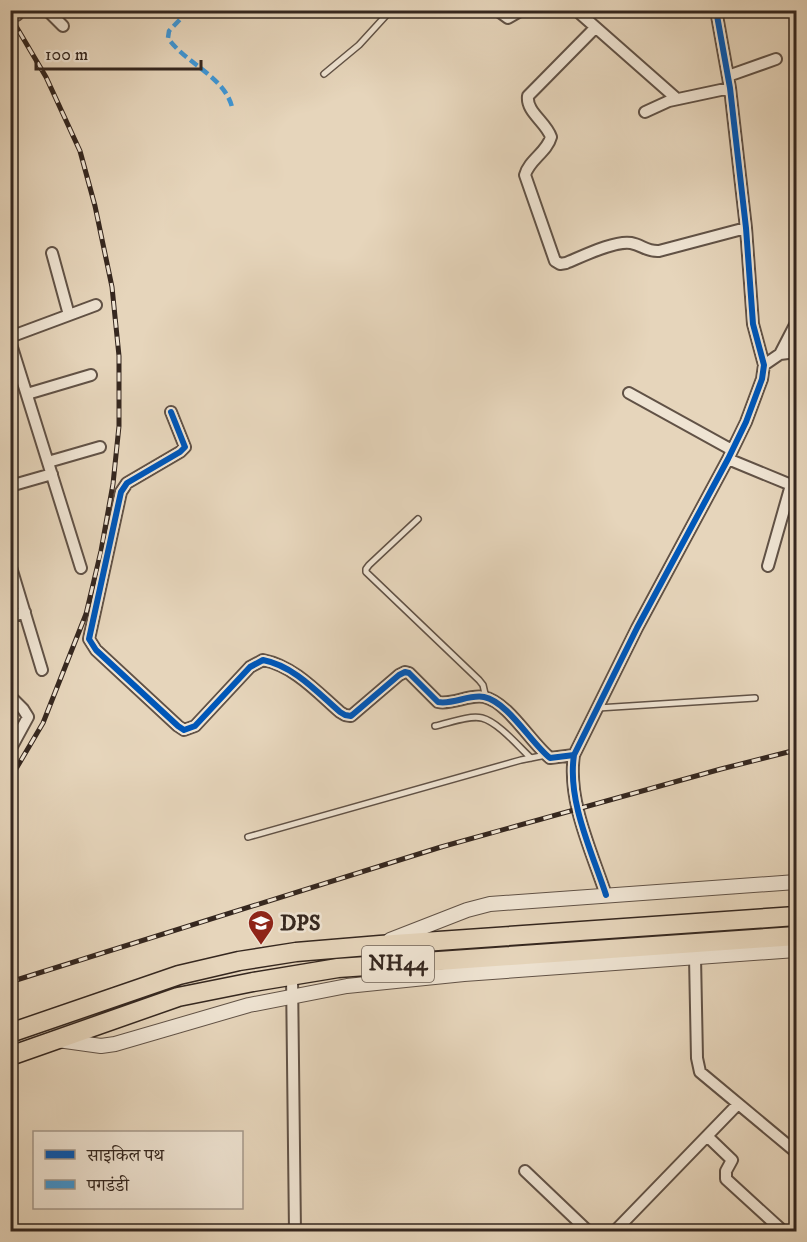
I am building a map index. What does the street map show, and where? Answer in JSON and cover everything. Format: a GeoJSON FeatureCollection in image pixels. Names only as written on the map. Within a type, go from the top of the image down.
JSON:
{"type":"FeatureCollection","features":[{"type":"Feature","properties":{"kind":"highway","name":"NH44"},"geometry":{"type":"LineString","coordinates":[[10,1033],[179,975],[239,961],[296,952],[796,916]]}},
{"type":"Feature","properties":{"kind":"highway","name":"NH44"},"geometry":{"type":"LineString","coordinates":[[10,1056],[178,997],[338,968],[796,936]]}},
{"type":"Feature","properties":{"kind":"street"},"geometry":{"type":"LineString","coordinates":[[47,10],[63,26]]}},
{"type":"Feature","properties":{"kind":"street"},"geometry":{"type":"LineString","coordinates":[[497,10],[508,18],[522,10]]}},
{"type":"Feature","properties":{"kind":"street"},"geometry":{"type":"LineString","coordinates":[[576,10],[677,99]]}},
{"type":"Feature","properties":{"kind":"street"},"geometry":{"type":"LineString","coordinates":[[606,895],[575,800],[572,770],[574,755],[637,628],[730,454],[756,398],[764,365],[753,324],[746,228],[730,88],[716,10]]}},
{"type":"Feature","properties":{"kind":"street"},"geometry":{"type":"LineString","coordinates":[[595,28],[528,96],[529,107],[551,136],[547,146],[526,169],[525,175],[555,261],[560,264],[566,263],[626,242],[650,252],[659,251],[746,228]]}},
{"type":"Feature","properties":{"kind":"street"},"geometry":{"type":"LineString","coordinates":[[728,76],[776,59]]}},
{"type":"Feature","properties":{"kind":"street"},"geometry":{"type":"LineString","coordinates":[[645,112],[677,99],[730,88]]}},
{"type":"Feature","properties":{"kind":"street"},"geometry":{"type":"LineString","coordinates":[[52,253],[69,315]]}},
{"type":"Feature","properties":{"kind":"street"},"geometry":{"type":"LineString","coordinates":[[81,568],[10,339],[96,305]]}},
{"type":"Feature","properties":{"kind":"street"},"geometry":{"type":"LineString","coordinates":[[780,354],[796,323]]}},
{"type":"Feature","properties":{"kind":"street"},"geometry":{"type":"LineString","coordinates":[[764,365],[780,354],[796,352]]}},
{"type":"Feature","properties":{"kind":"street"},"geometry":{"type":"LineString","coordinates":[[27,394],[90,375]]}},
{"type":"Feature","properties":{"kind":"street"},"geometry":{"type":"LineString","coordinates":[[628,393],[730,454],[794,486],[768,566]]}},
{"type":"Feature","properties":{"kind":"street"},"geometry":{"type":"LineString","coordinates":[[171,412],[185,447],[127,483],[121,492],[89,639],[96,650],[178,726],[184,730],[195,726],[250,667],[263,660],[279,664],[290,670],[345,716],[355,714],[405,672],[413,676],[438,702],[449,703],[478,697],[486,698],[502,708],[550,758],[574,755]]}},
{"type":"Feature","properties":{"kind":"street"},"geometry":{"type":"LineString","coordinates":[[48,462],[100,447]]}},
{"type":"Feature","properties":{"kind":"street"},"geometry":{"type":"LineString","coordinates":[[10,486],[52,474]]}},
{"type":"Feature","properties":{"kind":"street"},"geometry":{"type":"LineString","coordinates":[[10,564],[42,670]]}},
{"type":"Feature","properties":{"kind":"street"},"geometry":{"type":"LineString","coordinates":[[10,617],[25,612]]}},
{"type":"Feature","properties":{"kind":"street"},"geometry":{"type":"LineString","coordinates":[[10,696],[28,717],[10,750]]}},
{"type":"Feature","properties":{"kind":"street"},"geometry":{"type":"LineString","coordinates":[[380,945],[467,910],[490,904],[796,882]]}},
{"type":"Feature","properties":{"kind":"street"},"geometry":{"type":"LineString","coordinates":[[56,1040],[101,1046],[115,1044],[249,1005],[347,986],[464,974],[796,950]]}},
{"type":"Feature","properties":{"kind":"street"},"geometry":{"type":"LineString","coordinates":[[695,957],[700,1072],[796,1152]]}},
{"type":"Feature","properties":{"kind":"street"},"geometry":{"type":"LineString","coordinates":[[292,976],[295,1232]]}},
{"type":"Feature","properties":{"kind":"street"},"geometry":{"type":"LineString","coordinates":[[614,1232],[738,1104]]}},
{"type":"Feature","properties":{"kind":"street"},"geometry":{"type":"LineString","coordinates":[[707,1136],[732,1160],[726,1171],[726,1179],[783,1232]]}},
{"type":"Feature","properties":{"kind":"street"},"geometry":{"type":"LineString","coordinates":[[525,1171],[589,1232]]}},
{"type":"Feature","properties":{"kind":"lane"},"geometry":{"type":"LineString","coordinates":[[324,74],[359,45],[391,10]]}},
{"type":"Feature","properties":{"kind":"lane"},"geometry":{"type":"LineString","coordinates":[[418,519],[369,565],[366,572],[479,680],[483,685],[486,698]]}},
{"type":"Feature","properties":{"kind":"lane"},"geometry":{"type":"LineString","coordinates":[[597,708],[755,698]]}},
{"type":"Feature","properties":{"kind":"lane"},"geometry":{"type":"LineString","coordinates":[[435,726],[481,718],[492,723],[531,758]]}},
{"type":"Feature","properties":{"kind":"lane"},"geometry":{"type":"LineString","coordinates":[[248,837],[546,755]]}},
{"type":"Feature","properties":{"kind":"railway"},"geometry":{"type":"LineString","coordinates":[[10,16],[46,77],[80,151],[95,206],[112,287],[119,356],[119,426],[113,484],[101,551],[86,614],[43,723],[10,779]]}},
{"type":"Feature","properties":{"kind":"railway"},"geometry":{"type":"LineString","coordinates":[[10,982],[441,847],[796,750]]}},
{"type":"Feature","properties":{"kind":"marked path"},"geometry":{"type":"LineString","coordinates":[[189,10],[169,31],[168,38],[184,55],[213,78],[228,96],[232,107]]}},
{"type":"Feature","properties":{"kind":"cycle path"},"geometry":{"type":"LineString","coordinates":[[606,895],[577,808],[574,790],[574,755],[637,628],[728,459],[746,422],[762,379],[764,365],[753,324],[746,228],[730,88],[716,10]]}},
{"type":"Feature","properties":{"kind":"cycle path"},"geometry":{"type":"LineString","coordinates":[[171,412],[185,447],[127,483],[121,492],[89,639],[96,650],[178,726],[184,730],[195,726],[250,667],[263,660],[295,674],[340,712],[351,716],[399,675],[409,673],[438,702],[444,703],[478,696],[493,700],[550,758],[574,755]]}},
{"type":"Feature","properties":{"kind":"place","name":"DPS"},"geometry":{"type":"Point","coordinates":[261,946]}}]}
